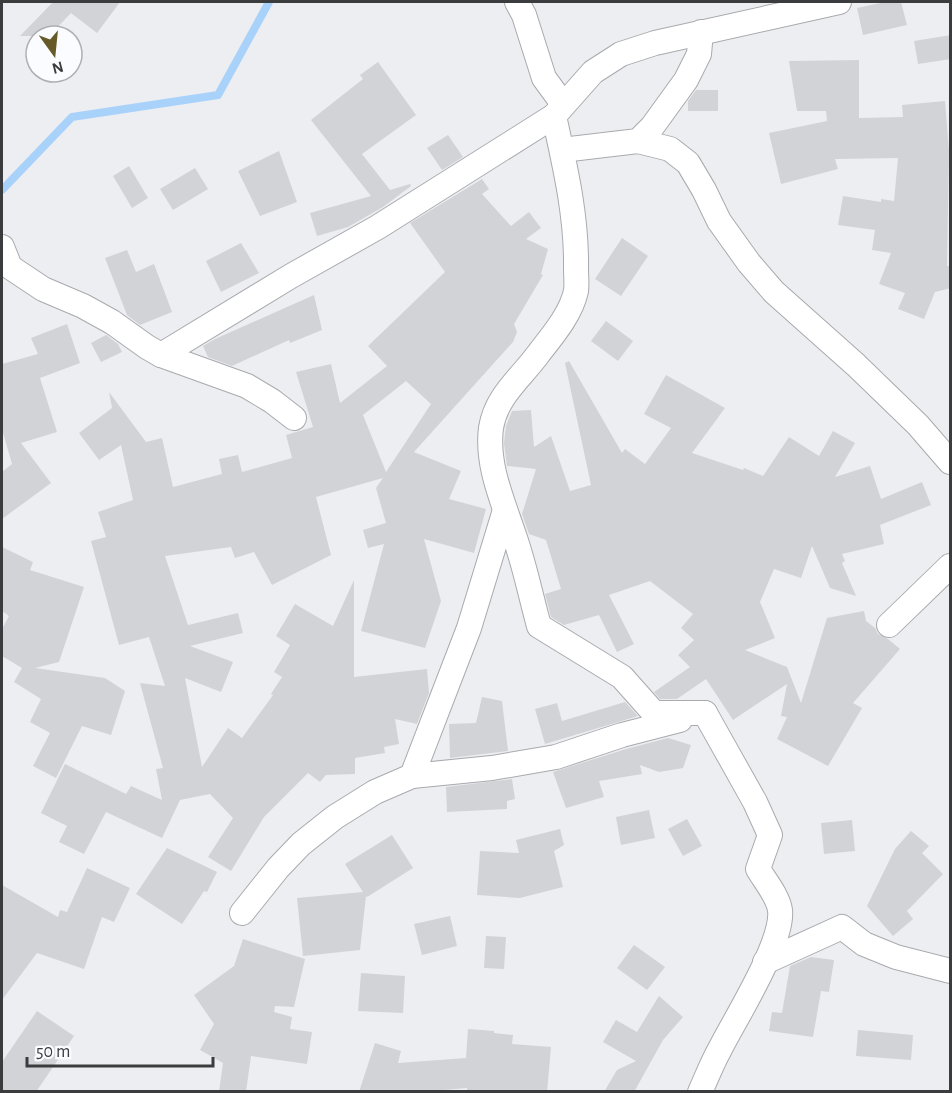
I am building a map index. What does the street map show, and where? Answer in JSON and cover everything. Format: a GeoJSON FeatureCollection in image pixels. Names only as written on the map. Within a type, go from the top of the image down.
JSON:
{"type":"FeatureCollection","features":[{"type":"Feature","properties":{"kind":"street"},"geometry":{"type":"LineString","coordinates":[[517,2],[524,15],[544,78],[559,110],[562,150],[577,256],[576,291],[563,320],[532,363],[504,395],[494,415],[491,431],[492,459],[505,510],[516,539],[539,626],[622,677],[654,713],[705,713]]}},
{"type":"Feature","properties":{"kind":"street"},"geometry":{"type":"LineString","coordinates":[[161,355],[272,287],[378,227],[559,110],[593,72],[621,54],[701,32],[839,2]]}},
{"type":"Feature","properties":{"kind":"street"},"geometry":{"type":"LineString","coordinates":[[638,141],[652,127],[686,80],[699,54],[701,32]]}},
{"type":"Feature","properties":{"kind":"street"},"geometry":{"type":"LineString","coordinates":[[562,150],[638,141],[670,149],[688,163],[719,221],[749,263],[774,292],[856,365],[918,425],[951,462]]}},
{"type":"Feature","properties":{"kind":"street"},"geometry":{"type":"LineString","coordinates":[[2,247],[10,267],[43,289],[83,306],[112,322],[161,355],[247,386],[294,418]]}},
{"type":"Feature","properties":{"kind":"street"},"geometry":{"type":"LineString","coordinates":[[412,776],[469,628],[505,510]]}},
{"type":"Feature","properties":{"kind":"street"},"geometry":{"type":"LineString","coordinates":[[889,625],[951,566]]}},
{"type":"Feature","properties":{"kind":"street"},"geometry":{"type":"LineString","coordinates":[[242,913],[278,868],[301,844],[335,817],[375,792],[412,776],[492,768],[556,757],[622,735],[705,713]]}},
{"type":"Feature","properties":{"kind":"street"},"geometry":{"type":"LineString","coordinates":[[700,1092],[765,962],[777,933],[780,910],[772,891],[758,869],[770,835],[755,802],[705,713]]}},
{"type":"Feature","properties":{"kind":"street"},"geometry":{"type":"LineString","coordinates":[[765,962],[842,927],[864,944],[896,957],[951,971]]}},
{"type":"Feature","properties":{"kind":"building"},"geometry":{"type":"Polygon","coordinates":[[[53,2],[120,2],[97,33],[71,13],[60,24],[32,24],[53,2]]]}},
{"type":"Feature","properties":{"kind":"building"},"geometry":{"type":"Polygon","coordinates":[[[885,2],[901,2],[907,25],[863,35],[857,8],[885,2]]]}},
{"type":"Feature","properties":{"kind":"building"},"geometry":{"type":"Polygon","coordinates":[[[951,35],[951,59],[918,64],[914,41],[951,35]]]}},
{"type":"Feature","properties":{"kind":"building"},"geometry":{"type":"Polygon","coordinates":[[[859,60],[859,118],[903,117],[902,105],[945,101],[949,152],[947,266],[951,266],[951,288],[935,292],[924,319],[898,309],[905,293],[879,284],[891,253],[872,250],[875,230],[838,225],[843,196],[881,202],[881,199],[894,201],[898,158],[835,159],[838,169],[781,184],[769,133],[827,121],[826,111],[797,111],[789,61],[859,60]]]}},
{"type":"Feature","properties":{"kind":"building"},"geometry":{"type":"Polygon","coordinates":[[[378,62],[416,115],[362,154],[390,190],[410,184],[411,186],[383,207],[348,227],[317,236],[310,213],[371,196],[311,120],[363,79],[360,75],[378,62]]]}},
{"type":"Feature","properties":{"kind":"building"},"geometry":{"type":"Polygon","coordinates":[[[696,90],[718,90],[718,111],[688,111],[688,101],[696,90]]]}},
{"type":"Feature","properties":{"kind":"building"},"geometry":{"type":"Polygon","coordinates":[[[448,135],[463,157],[442,170],[427,148],[448,135]]]}},
{"type":"Feature","properties":{"kind":"building"},"geometry":{"type":"Polygon","coordinates":[[[279,151],[297,202],[260,216],[238,171],[279,151]]]}},
{"type":"Feature","properties":{"kind":"building"},"geometry":{"type":"Polygon","coordinates":[[[129,166],[148,198],[132,208],[113,176],[129,166]]]}},
{"type":"Feature","properties":{"kind":"building"},"geometry":{"type":"Polygon","coordinates":[[[195,168],[208,189],[173,210],[160,189],[195,168]]]}},
{"type":"Feature","properties":{"kind":"building"},"geometry":{"type":"Polygon","coordinates":[[[482,179],[489,189],[482,194],[511,226],[529,212],[541,228],[526,239],[548,249],[541,274],[543,275],[514,324],[517,332],[513,342],[414,452],[461,471],[449,499],[486,509],[474,553],[424,539],[441,601],[425,648],[361,631],[384,544],[368,548],[363,530],[386,523],[376,488],[383,478],[316,497],[331,555],[272,585],[254,552],[235,558],[231,547],[165,556],[188,625],[238,613],[243,633],[190,646],[233,662],[221,692],[185,678],[202,767],[228,728],[242,738],[273,695],[271,694],[282,677],[274,672],[290,645],[276,636],[295,604],[333,626],[354,580],[354,677],[427,669],[429,693],[417,724],[395,719],[399,744],[384,747],[385,753],[355,758],[355,774],[326,775],[320,782],[308,773],[264,817],[231,871],[208,857],[233,818],[210,794],[180,800],[162,838],[106,812],[84,854],[59,842],[67,826],[41,813],[65,764],[126,794],[131,786],[162,800],[156,769],[163,768],[140,683],[165,686],[149,637],[119,645],[91,541],[106,537],[98,512],[133,500],[121,445],[99,460],[79,433],[112,408],[109,392],[146,442],[162,438],[173,487],[222,474],[219,459],[238,455],[242,472],[292,458],[286,435],[313,427],[296,372],[331,364],[340,403],[387,366],[368,346],[445,272],[410,223],[482,179]],[[406,381],[363,415],[386,472],[431,404],[406,381]]]}},
{"type":"Feature","properties":{"kind":"building"},"geometry":{"type":"Polygon","coordinates":[[[622,238],[648,256],[621,296],[595,279],[622,238]]]}},
{"type":"Feature","properties":{"kind":"building"},"geometry":{"type":"Polygon","coordinates":[[[241,243],[259,273],[221,292],[206,261],[241,243]]]}},
{"type":"Feature","properties":{"kind":"building"},"geometry":{"type":"Polygon","coordinates":[[[127,250],[136,272],[154,264],[172,312],[140,325],[127,315],[105,258],[127,250]]]}},
{"type":"Feature","properties":{"kind":"building"},"geometry":{"type":"Polygon","coordinates":[[[314,295],[322,330],[290,343],[289,340],[232,366],[208,357],[203,346],[314,295]]]}},
{"type":"Feature","properties":{"kind":"building"},"geometry":{"type":"Polygon","coordinates":[[[606,321],[633,341],[618,361],[591,341],[606,321]]]}},
{"type":"Feature","properties":{"kind":"building"},"geometry":{"type":"Polygon","coordinates":[[[67,324],[80,363],[40,378],[57,432],[21,443],[51,483],[2,519],[2,472],[12,464],[2,429],[2,364],[38,354],[31,338],[67,324]]]}},
{"type":"Feature","properties":{"kind":"building"},"geometry":{"type":"Polygon","coordinates":[[[106,335],[118,344],[122,352],[101,362],[91,343],[106,335]]]}},
{"type":"Feature","properties":{"kind":"building"},"geometry":{"type":"Polygon","coordinates":[[[569,361],[622,453],[625,449],[645,464],[671,428],[644,414],[666,375],[725,408],[692,453],[763,476],[789,437],[819,456],[833,431],[855,443],[835,477],[870,466],[881,499],[922,482],[931,505],[880,525],[884,544],[842,554],[845,561],[842,563],[856,596],[830,588],[812,546],[801,578],[774,569],[760,602],[775,638],[745,650],[787,667],[801,703],[827,618],[864,611],[866,621],[875,628],[878,634],[900,649],[853,703],[862,708],[828,766],[777,739],[787,717],[781,716],[787,684],[733,720],[706,679],[677,699],[660,699],[654,692],[690,667],[678,655],[694,640],[681,628],[693,614],[650,581],[609,595],[634,644],[617,652],[599,615],[564,625],[551,617],[545,594],[561,589],[546,540],[529,534],[522,514],[536,469],[507,466],[504,443],[506,426],[512,411],[531,410],[534,447],[551,436],[570,491],[591,485],[565,363],[569,361]]]}},
{"type":"Feature","properties":{"kind":"building"},"geometry":{"type":"Polygon","coordinates":[[[2,547],[33,562],[30,570],[84,587],[59,662],[35,668],[105,678],[125,691],[111,735],[82,726],[56,778],[33,766],[50,733],[30,722],[41,699],[14,682],[22,668],[2,656],[2,629],[9,616],[2,611],[2,547]]]}},
{"type":"Feature","properties":{"kind":"building"},"geometry":{"type":"Polygon","coordinates":[[[482,697],[502,701],[508,751],[450,758],[449,724],[476,723],[482,697]]]}},
{"type":"Feature","properties":{"kind":"building"},"geometry":{"type":"Polygon","coordinates":[[[625,702],[638,716],[545,744],[535,709],[557,703],[562,721],[625,702]]]}},
{"type":"Feature","properties":{"kind":"building"},"geometry":{"type":"Polygon","coordinates":[[[668,738],[691,745],[683,768],[659,772],[640,765],[642,774],[599,781],[604,797],[566,808],[553,772],[668,738]]]}},
{"type":"Feature","properties":{"kind":"building"},"geometry":{"type":"Polygon","coordinates":[[[512,779],[515,799],[507,801],[507,809],[447,812],[446,787],[512,779]]]}},
{"type":"Feature","properties":{"kind":"building"},"geometry":{"type":"Polygon","coordinates":[[[649,810],[655,838],[621,845],[616,817],[649,810]]]}},
{"type":"Feature","properties":{"kind":"building"},"geometry":{"type":"Polygon","coordinates":[[[687,819],[702,846],[683,856],[668,829],[687,819]]]}},
{"type":"Feature","properties":{"kind":"building"},"geometry":{"type":"Polygon","coordinates":[[[852,820],[855,851],[824,854],[821,823],[852,820]]]}},
{"type":"Feature","properties":{"kind":"building"},"geometry":{"type":"Polygon","coordinates":[[[560,829],[564,845],[554,851],[563,887],[520,898],[477,895],[480,851],[519,853],[516,840],[560,829]]]}},
{"type":"Feature","properties":{"kind":"building"},"geometry":{"type":"Polygon","coordinates":[[[911,831],[929,846],[922,853],[943,874],[907,911],[913,919],[893,936],[867,906],[895,849],[911,831]]]}},
{"type":"Feature","properties":{"kind":"building"},"geometry":{"type":"Polygon","coordinates":[[[392,835],[413,868],[366,896],[360,950],[303,956],[297,898],[363,892],[345,864],[392,835]]]}},
{"type":"Feature","properties":{"kind":"building"},"geometry":{"type":"Polygon","coordinates":[[[167,848],[217,872],[207,892],[204,891],[182,924],[136,894],[167,848]]]}},
{"type":"Feature","properties":{"kind":"building"},"geometry":{"type":"Polygon","coordinates":[[[87,868],[130,888],[114,922],[102,917],[84,969],[37,953],[2,1000],[2,885],[58,917],[60,910],[67,912],[87,868]]]}},
{"type":"Feature","properties":{"kind":"building"},"geometry":{"type":"Polygon","coordinates":[[[450,916],[457,946],[422,955],[414,924],[450,916]]]}},
{"type":"Feature","properties":{"kind":"building"},"geometry":{"type":"Polygon","coordinates":[[[486,936],[506,937],[504,969],[484,968],[486,936]]]}},
{"type":"Feature","properties":{"kind":"building"},"geometry":{"type":"Polygon","coordinates":[[[243,939],[305,959],[294,1007],[275,1006],[274,1012],[292,1017],[290,1029],[312,1032],[307,1064],[251,1056],[246,1092],[219,1092],[223,1063],[200,1050],[214,1024],[194,995],[234,966],[243,939]]]}},
{"type":"Feature","properties":{"kind":"building"},"geometry":{"type":"Polygon","coordinates":[[[634,945],[665,967],[647,990],[617,968],[634,945]]]}},
{"type":"Feature","properties":{"kind":"building"},"geometry":{"type":"Polygon","coordinates":[[[811,957],[834,960],[829,992],[821,991],[813,1037],[769,1031],[772,1012],[782,1013],[790,966],[811,957]]]}},
{"type":"Feature","properties":{"kind":"building"},"geometry":{"type":"Polygon","coordinates":[[[361,973],[405,976],[403,1013],[358,1011],[361,973]]]}},
{"type":"Feature","properties":{"kind":"building"},"geometry":{"type":"Polygon","coordinates":[[[659,996],[683,1017],[663,1040],[634,1092],[604,1092],[617,1070],[636,1061],[603,1042],[616,1020],[637,1032],[659,996]]]}},
{"type":"Feature","properties":{"kind":"building"},"geometry":{"type":"Polygon","coordinates":[[[37,1011],[74,1036],[36,1092],[2,1092],[2,1062],[37,1011]]]}},
{"type":"Feature","properties":{"kind":"building"},"geometry":{"type":"Polygon","coordinates":[[[468,1029],[513,1035],[512,1044],[551,1047],[547,1092],[467,1092],[467,1088],[420,1092],[359,1092],[375,1043],[401,1051],[398,1063],[466,1058],[468,1029]]]}},
{"type":"Feature","properties":{"kind":"building"},"geometry":{"type":"Polygon","coordinates":[[[858,1030],[913,1035],[911,1060],[856,1056],[858,1030]]]}},
{"type":"Feature","properties":{"kind":"waterway"},"geometry":{"type":"LineString","coordinates":[[2,190],[72,117],[218,95],[269,2]]}}]}
